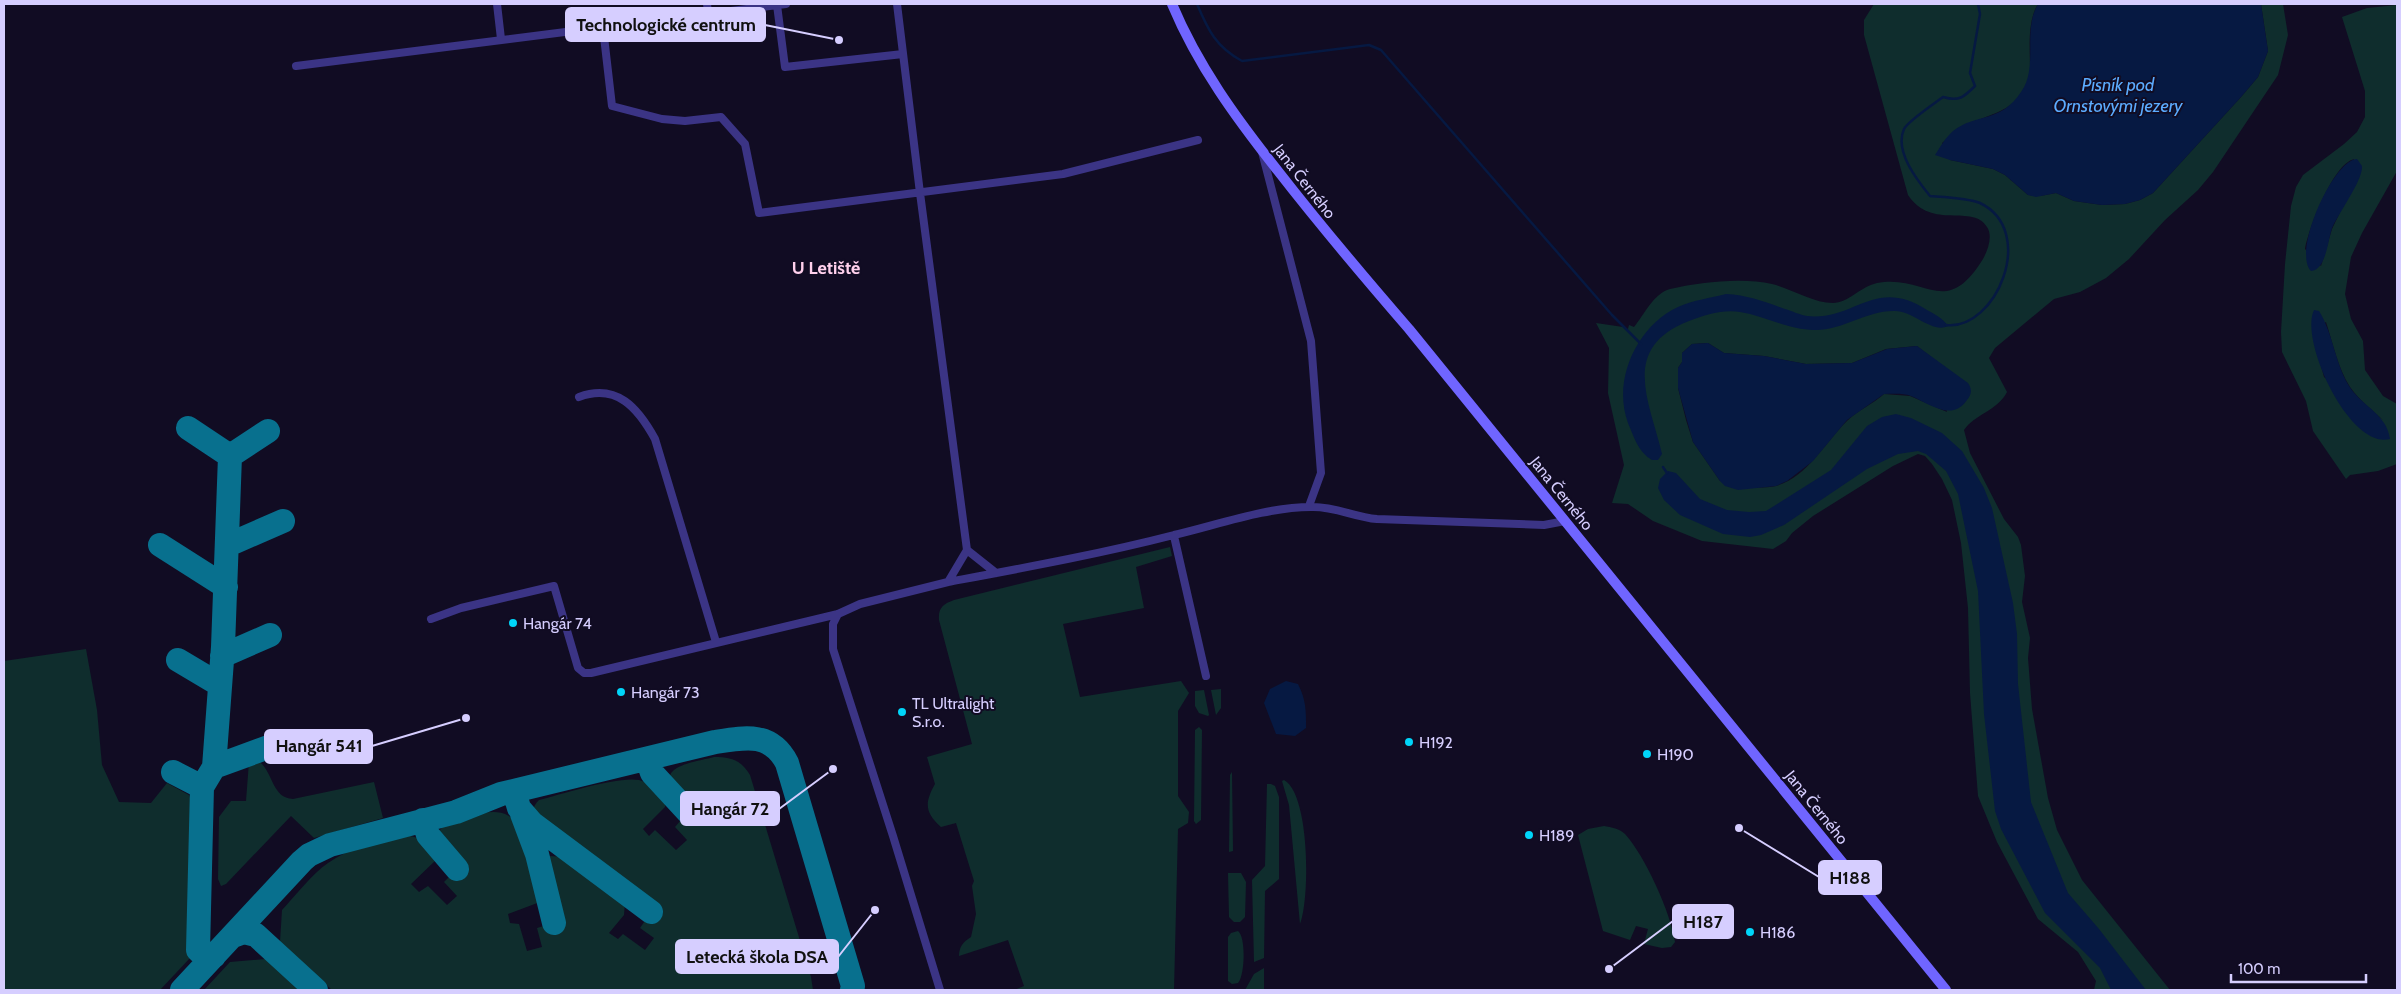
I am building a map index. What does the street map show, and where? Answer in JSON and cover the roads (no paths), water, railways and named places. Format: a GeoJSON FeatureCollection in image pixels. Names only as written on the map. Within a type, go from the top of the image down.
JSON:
{"type":"FeatureCollection","features":[{"type":"Feature","properties":{"kind":"street"},"geometry":{"type":"LineString","coordinates":[[497,4],[501,39]]}},
{"type":"Feature","properties":{"kind":"street"},"geometry":{"type":"LineString","coordinates":[[707,4],[710,27]]}},
{"type":"Feature","properties":{"kind":"street"},"geometry":{"type":"LineString","coordinates":[[296,66],[786,4]]}},
{"type":"Feature","properties":{"kind":"street"},"geometry":{"type":"LineString","coordinates":[[897,4],[967,550],[948,582]]}},
{"type":"Feature","properties":{"kind":"street","name":"Jana Černého"},"geometry":{"type":"LineString","coordinates":[[1172,4],[1205,72],[1237,118],[1330,238],[1409,329],[1946,990]]}},
{"type":"Feature","properties":{"kind":"street"},"geometry":{"type":"LineString","coordinates":[[777,5],[785,67],[902,54]]}},
{"type":"Feature","properties":{"kind":"street"},"geometry":{"type":"LineString","coordinates":[[603,28],[612,106],[670,120],[685,121],[721,117],[745,144],[759,213],[920,194],[1063,174],[1198,140]]}},
{"type":"Feature","properties":{"kind":"street"},"geometry":{"type":"LineString","coordinates":[[1262,150],[1311,341],[1321,473],[1309,506]]}},
{"type":"Feature","properties":{"kind":"street"},"geometry":{"type":"LineString","coordinates":[[579,397],[593,392],[611,394],[626,402],[643,418],[655,439],[716,642]]}},
{"type":"Feature","properties":{"kind":"street"},"geometry":{"type":"LineString","coordinates":[[432,619],[461,608],[554,586],[578,668],[584,673],[591,673],[838,614],[860,604],[948,582],[1174,536],[1241,517],[1309,506],[1330,507],[1356,517],[1377,519],[1544,525],[1565,521]]}},
{"type":"Feature","properties":{"kind":"street"},"geometry":{"type":"LineString","coordinates":[[1174,536],[1206,676]]}},
{"type":"Feature","properties":{"kind":"street"},"geometry":{"type":"LineString","coordinates":[[967,550],[996,573]]}},
{"type":"Feature","properties":{"kind":"street"},"geometry":{"type":"LineString","coordinates":[[838,614],[832,630],[832,649],[893,836],[940,990]]}},
{"type":"Feature","properties":{"kind":"water","name":"Písník pod Ornstovými jezery"},"geometry":{"type":"Polygon","coordinates":[[[2038,4],[2261,4],[2268,51],[2258,77],[2153,193],[2140,200],[2125,204],[2102,205],[2074,201],[2056,193],[2036,197],[2028,195],[2005,175],[1993,169],[1935,155],[1953,131],[1962,125],[2005,109],[2021,92],[2029,71],[2031,26],[2038,4]]]}},
{"type":"Feature","properties":{"kind":"water"},"geometry":{"type":"Polygon","coordinates":[[[2357,159],[2362,166],[2359,179],[2332,228],[2328,247],[2320,266],[2311,271],[2307,261],[2307,246],[2318,208],[2337,174],[2347,163],[2357,159]]]}},
{"type":"Feature","properties":{"kind":"water"},"geometry":{"type":"Polygon","coordinates":[[[1726,294],[1756,299],[1807,316],[1824,316],[1879,298],[1893,297],[1909,301],[1927,310],[1941,318],[1948,326],[1936,327],[1909,314],[1895,311],[1874,314],[1835,327],[1814,330],[1795,328],[1734,311],[1714,313],[1689,321],[1667,332],[1654,346],[1647,361],[1645,378],[1647,396],[1662,454],[1658,460],[1652,460],[1643,453],[1637,444],[1628,423],[1624,406],[1623,389],[1626,372],[1632,356],[1640,341],[1663,316],[1678,307],[1726,294]]]}},
{"type":"Feature","properties":{"kind":"water"},"geometry":{"type":"Polygon","coordinates":[[[2314,310],[2319,311],[2324,320],[2341,370],[2351,389],[2380,417],[2390,439],[2375,438],[2359,428],[2344,411],[2331,390],[2314,345],[2311,325],[2314,310]]]}},
{"type":"Feature","properties":{"kind":"water"},"geometry":{"type":"Polygon","coordinates":[[[1708,343],[1724,353],[1764,356],[1806,364],[1852,363],[1887,349],[1917,346],[1968,383],[1971,394],[1961,406],[1955,410],[1948,411],[1933,407],[1908,395],[1884,394],[1847,420],[1813,461],[1787,481],[1776,486],[1738,490],[1725,486],[1720,481],[1693,442],[1678,388],[1678,368],[1682,362],[1682,353],[1692,344],[1708,343]]]}},
{"type":"Feature","properties":{"kind":"water"},"geometry":{"type":"Polygon","coordinates":[[[1896,414],[1911,418],[1942,433],[1962,451],[1984,488],[1992,508],[2013,603],[2017,634],[2018,684],[2031,802],[2068,893],[2099,929],[2146,990],[2111,990],[2100,968],[2045,913],[2001,829],[1995,811],[1984,714],[1978,591],[1958,494],[1946,471],[1926,454],[1918,451],[1898,454],[1867,469],[1784,525],[1761,535],[1750,537],[1723,534],[1680,515],[1664,500],[1658,488],[1660,479],[1668,471],[1676,473],[1700,499],[1727,510],[1766,511],[1831,470],[1867,426],[1882,417],[1896,414]]]}},
{"type":"Feature","properties":{"kind":"water"},"geometry":{"type":"Polygon","coordinates":[[[1286,681],[1298,684],[1305,705],[1306,728],[1295,736],[1276,734],[1264,703],[1270,689],[1286,681]]]}},
{"type":"Feature","properties":{"kind":"waterway"},"geometry":{"type":"LineString","coordinates":[[1197,4],[1205,22],[1219,44],[1242,61],[1369,45],[1381,50],[1612,315],[1641,344]]}},
{"type":"Feature","properties":{"kind":"waterway"},"geometry":{"type":"LineString","coordinates":[[1946,325],[1964,323],[1981,312],[1994,296],[2004,277],[2008,255],[2006,235],[1997,217],[1980,203],[1930,196],[1908,165],[1904,156],[1902,138],[1906,126],[1943,97],[1957,99],[1968,93],[1975,86],[1970,73],[1980,14],[1978,4]]}},
{"type":"Feature","properties":{"kind":"waterway"},"geometry":{"type":"LineString","coordinates":[[1663,467],[1667,473]]}},
{"type":"Feature","properties":{"kind":"place","name":"Technologické centrum"},"geometry":{"type":"Point","coordinates":[839,40]}},
{"type":"Feature","properties":{"kind":"place","name":"Hangár 74"},"geometry":{"type":"Point","coordinates":[513,623]}},
{"type":"Feature","properties":{"kind":"place","name":"Hangár 73"},"geometry":{"type":"Point","coordinates":[621,692]}},
{"type":"Feature","properties":{"kind":"place","name":"TL Ultralight S.r.o."},"geometry":{"type":"Point","coordinates":[902,712]}},
{"type":"Feature","properties":{"kind":"place","name":"Hangár 541"},"geometry":{"type":"Point","coordinates":[466,718]}},
{"type":"Feature","properties":{"kind":"place","name":"H192"},"geometry":{"type":"Point","coordinates":[1409,742]}},
{"type":"Feature","properties":{"kind":"place","name":"H190"},"geometry":{"type":"Point","coordinates":[1647,754]}},
{"type":"Feature","properties":{"kind":"place","name":"Hangár 72"},"geometry":{"type":"Point","coordinates":[833,769]}},
{"type":"Feature","properties":{"kind":"place","name":"H188"},"geometry":{"type":"Point","coordinates":[1739,828]}},
{"type":"Feature","properties":{"kind":"place","name":"H189"},"geometry":{"type":"Point","coordinates":[1529,835]}},
{"type":"Feature","properties":{"kind":"place","name":"Letecká škola DSA"},"geometry":{"type":"Point","coordinates":[875,910]}},
{"type":"Feature","properties":{"kind":"place","name":"H186"},"geometry":{"type":"Point","coordinates":[1750,932]}},
{"type":"Feature","properties":{"kind":"place","name":"H187"},"geometry":{"type":"Point","coordinates":[1609,969]}},
{"type":"Feature","properties":{"kind":"district","name":"U Letiště"},"geometry":{"type":"Point","coordinates":[826,268]}}]}
